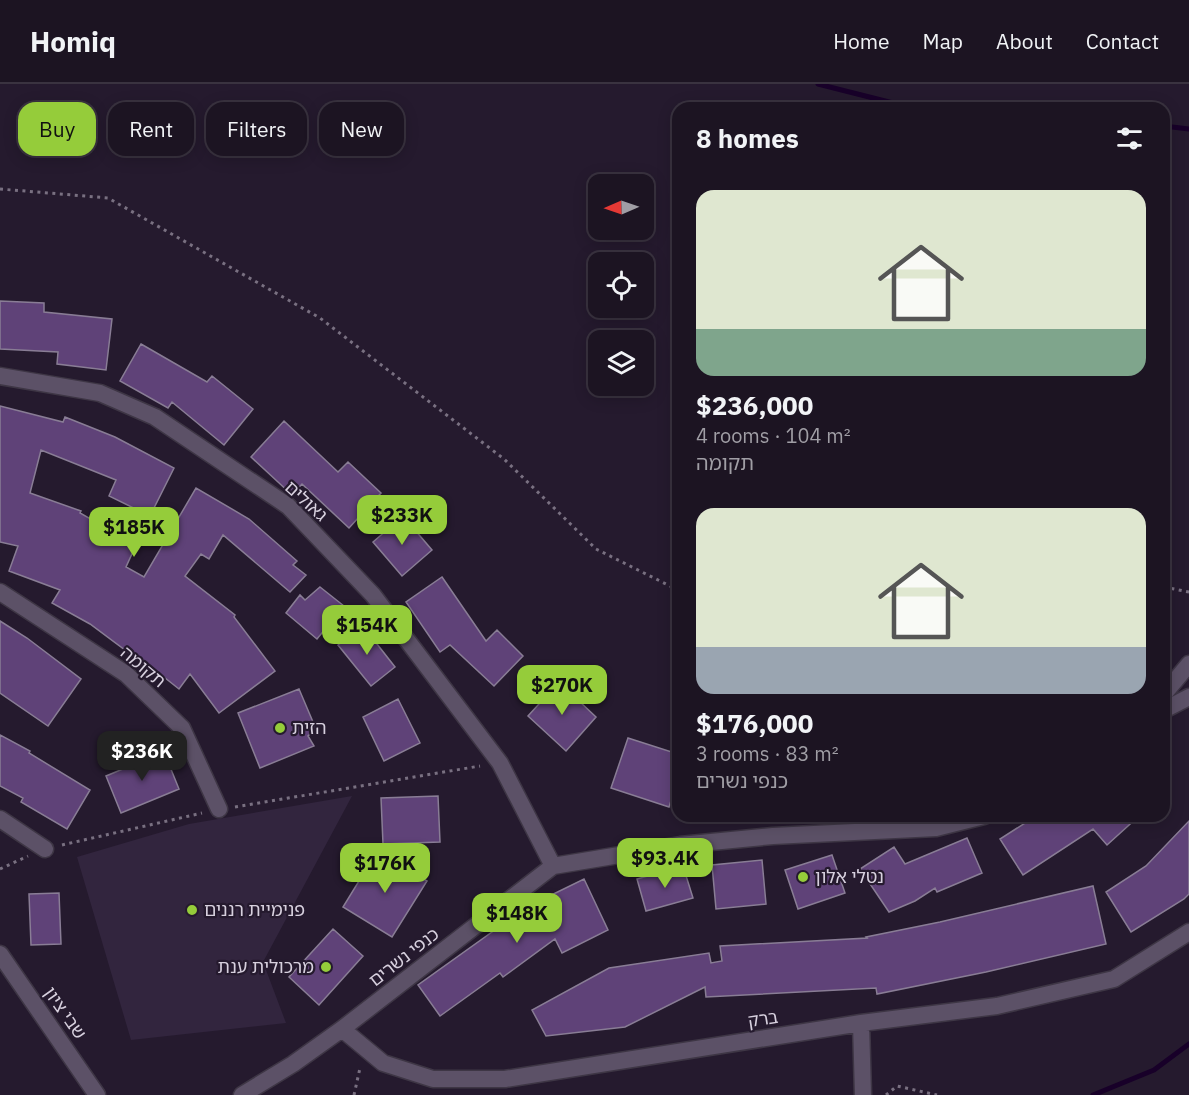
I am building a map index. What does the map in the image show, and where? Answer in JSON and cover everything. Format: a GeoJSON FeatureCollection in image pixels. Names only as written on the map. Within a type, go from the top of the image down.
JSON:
{"type":"FeatureCollection","features":[{"type":"Feature","properties":{"kind":"street","name":"גאולים"},"geometry":{"type":"LineString","coordinates":[[0,376],[100,393],[155,417],[288,506],[373,595],[500,763],[553,866]]}},
{"type":"Feature","properties":{"kind":"street","name":"תקומה"},"geometry":{"type":"LineString","coordinates":[[0,592],[126,674],[182,728],[219,809]]}},
{"type":"Feature","properties":{"kind":"street"},"geometry":{"type":"LineString","coordinates":[[1170,687],[1189,664]]}},
{"type":"Feature","properties":{"kind":"street"},"geometry":{"type":"LineString","coordinates":[[1170,707],[1189,697]]}},
{"type":"Feature","properties":{"kind":"street"},"geometry":{"type":"LineString","coordinates":[[0,819],[45,849]]}},
{"type":"Feature","properties":{"kind":"street","name":"כנפי נשרים"},"geometry":{"type":"LineString","coordinates":[[242,1095],[293,1064],[342,1029],[553,866],[680,845],[773,836],[936,828],[960,822]]}},
{"type":"Feature","properties":{"kind":"street","name":"ברק"},"geometry":{"type":"LineString","coordinates":[[342,1029],[383,1063],[433,1079],[504,1079],[861,1023],[997,1006],[1114,979],[1189,932]]}},
{"type":"Feature","properties":{"kind":"street","name":"שבי ציון"},"geometry":{"type":"LineString","coordinates":[[0,954],[97,1095]]}},
{"type":"Feature","properties":{"kind":"street"},"geometry":{"type":"LineString","coordinates":[[861,1023],[863,1095]]}},
{"type":"Feature","properties":{"kind":"path"},"geometry":{"type":"LineString","coordinates":[[0,189],[108,198],[320,318],[504,459],[596,549],[672,587]]}},
{"type":"Feature","properties":{"kind":"path"},"geometry":{"type":"LineString","coordinates":[[1170,588],[1189,592]]}},
{"type":"Feature","properties":{"kind":"path"},"geometry":{"type":"LineString","coordinates":[[0,869],[45,849],[219,809],[500,763]]}},
{"type":"Feature","properties":{"kind":"path"},"geometry":{"type":"LineString","coordinates":[[354,1095],[360,1067]]}},
{"type":"Feature","properties":{"kind":"path"},"geometry":{"type":"LineString","coordinates":[[886,1095],[897,1086],[937,1095]]}},
{"type":"Feature","properties":{"kind":"shaded area","name":"פנימיית רננים"},"geometry":{"type":"Polygon","coordinates":[[[352,796],[263,962],[286,1023],[131,1040],[77,857],[189,824],[352,796]]]}},
{"type":"Feature","properties":{"kind":"building"},"geometry":{"type":"Polygon","coordinates":[[[0,301],[44,303],[44,312],[112,319],[106,370],[57,364],[58,352],[0,349],[0,301]]]}},
{"type":"Feature","properties":{"kind":"building"},"geometry":{"type":"Polygon","coordinates":[[[141,344],[207,382],[212,376],[253,409],[224,445],[172,402],[168,408],[120,381],[141,344]]]}},
{"type":"Feature","properties":{"kind":"building"},"geometry":{"type":"Polygon","coordinates":[[[0,406],[63,422],[65,417],[115,437],[174,468],[150,516],[109,496],[116,480],[41,450],[30,493],[81,511],[80,513],[136,545],[126,567],[144,577],[196,488],[249,519],[297,561],[293,565],[306,575],[290,592],[223,535],[209,559],[201,554],[185,576],[235,615],[234,617],[275,671],[219,713],[190,674],[179,689],[131,651],[129,653],[90,624],[52,603],[60,590],[9,571],[18,546],[0,542],[0,406]]]}},
{"type":"Feature","properties":{"kind":"building"},"geometry":{"type":"Polygon","coordinates":[[[284,421],[338,472],[348,462],[381,493],[349,528],[302,484],[292,495],[251,457],[284,421]]]}},
{"type":"Feature","properties":{"kind":"building"},"geometry":{"type":"Polygon","coordinates":[[[403,516],[432,550],[402,576],[373,542],[403,516]]]}},
{"type":"Feature","properties":{"kind":"building"},"geometry":{"type":"Polygon","coordinates":[[[442,577],[486,641],[497,630],[523,656],[494,686],[450,645],[440,652],[406,602],[442,577]]]}},
{"type":"Feature","properties":{"kind":"building"},"geometry":{"type":"Polygon","coordinates":[[[320,587],[344,606],[317,639],[286,613],[300,595],[305,600],[320,587]]]}},
{"type":"Feature","properties":{"kind":"building"},"geometry":{"type":"Polygon","coordinates":[[[0,621],[27,638],[81,679],[48,726],[0,693],[0,621]]]}},
{"type":"Feature","properties":{"kind":"building"},"geometry":{"type":"Polygon","coordinates":[[[361,627],[364,631],[366,630],[395,667],[371,686],[338,645],[361,627]]]}},
{"type":"Feature","properties":{"kind":"building"},"geometry":{"type":"Polygon","coordinates":[[[559,682],[596,717],[566,751],[528,716],[559,682]]]}},
{"type":"Feature","properties":{"kind":"building","name":"הזית"},"geometry":{"type":"Polygon","coordinates":[[[299,689],[316,729],[308,736],[314,746],[260,768],[238,713],[299,689]]]}},
{"type":"Feature","properties":{"kind":"building"},"geometry":{"type":"Polygon","coordinates":[[[398,699],[420,743],[384,761],[363,717],[398,699]]]}},
{"type":"Feature","properties":{"kind":"building"},"geometry":{"type":"Polygon","coordinates":[[[0,735],[30,751],[29,753],[90,790],[67,829],[21,802],[23,798],[0,786],[0,735]]]}},
{"type":"Feature","properties":{"kind":"building"},"geometry":{"type":"Polygon","coordinates":[[[628,738],[672,752],[672,797],[669,807],[611,788],[628,738]]]}},
{"type":"Feature","properties":{"kind":"building"},"geometry":{"type":"Polygon","coordinates":[[[164,752],[179,789],[121,813],[106,776],[164,752]]]}},
{"type":"Feature","properties":{"kind":"building"},"geometry":{"type":"Polygon","coordinates":[[[438,796],[440,842],[383,844],[381,798],[438,796]]]}},
{"type":"Feature","properties":{"kind":"building"},"geometry":{"type":"Polygon","coordinates":[[[1189,821],[1189,894],[1131,932],[1106,892],[1146,866],[1189,821]]]}},
{"type":"Feature","properties":{"kind":"building"},"geometry":{"type":"Polygon","coordinates":[[[1027,822],[1132,822],[1107,845],[1093,829],[1023,875],[1000,839],[1027,822]]]}},
{"type":"Feature","properties":{"kind":"building"},"geometry":{"type":"Polygon","coordinates":[[[967,838],[982,873],[937,892],[935,888],[915,901],[889,912],[860,869],[894,847],[905,864],[967,838]]]}},
{"type":"Feature","properties":{"kind":"building"},"geometry":{"type":"Polygon","coordinates":[[[378,850],[427,881],[392,937],[343,907],[378,850]]]}},
{"type":"Feature","properties":{"kind":"building"},"geometry":{"type":"Polygon","coordinates":[[[832,855],[845,893],[798,909],[785,870],[832,855]]]}},
{"type":"Feature","properties":{"kind":"building"},"geometry":{"type":"Polygon","coordinates":[[[762,860],[766,904],[716,909],[712,865],[762,860]]]}},
{"type":"Feature","properties":{"kind":"building"},"geometry":{"type":"Polygon","coordinates":[[[683,866],[693,898],[646,911],[637,879],[683,866]]]}},
{"type":"Feature","properties":{"kind":"building"},"geometry":{"type":"Polygon","coordinates":[[[584,879],[608,930],[562,953],[555,939],[503,977],[500,973],[440,1016],[418,985],[527,907],[584,879]]]}},
{"type":"Feature","properties":{"kind":"building"},"geometry":{"type":"Polygon","coordinates":[[[1093,886],[1106,944],[986,972],[877,994],[876,988],[706,997],[705,987],[625,1027],[546,1036],[532,1010],[609,968],[709,953],[711,963],[722,961],[720,946],[867,938],[1093,886]]]}},
{"type":"Feature","properties":{"kind":"building"},"geometry":{"type":"Polygon","coordinates":[[[59,893],[61,944],[31,945],[29,894],[59,893]]]}},
{"type":"Feature","properties":{"kind":"building","name":"מרכולית ענת"},"geometry":{"type":"Polygon","coordinates":[[[333,929],[363,956],[319,1005],[289,977],[333,929]]]}},
{"type":"Feature","properties":{"kind":"waterway"},"geometry":{"type":"LineString","coordinates":[[818,84],[889,102]]}},
{"type":"Feature","properties":{"kind":"waterway"},"geometry":{"type":"LineString","coordinates":[[1170,127],[1189,129]]}},
{"type":"Feature","properties":{"kind":"waterway"},"geometry":{"type":"LineString","coordinates":[[1093,1095],[1154,1070],[1189,1044]]}},
{"type":"Feature","properties":{"kind":"place","name":"הזית"},"geometry":{"type":"Point","coordinates":[280,728]}},
{"type":"Feature","properties":{"kind":"place","name":"נטלי אלון"},"geometry":{"type":"Point","coordinates":[803,877]}},
{"type":"Feature","properties":{"kind":"place","name":"פנימיית רננים"},"geometry":{"type":"Point","coordinates":[192,910]}},
{"type":"Feature","properties":{"kind":"place","name":"מרכולית ענת"},"geometry":{"type":"Point","coordinates":[326,967]}}]}
